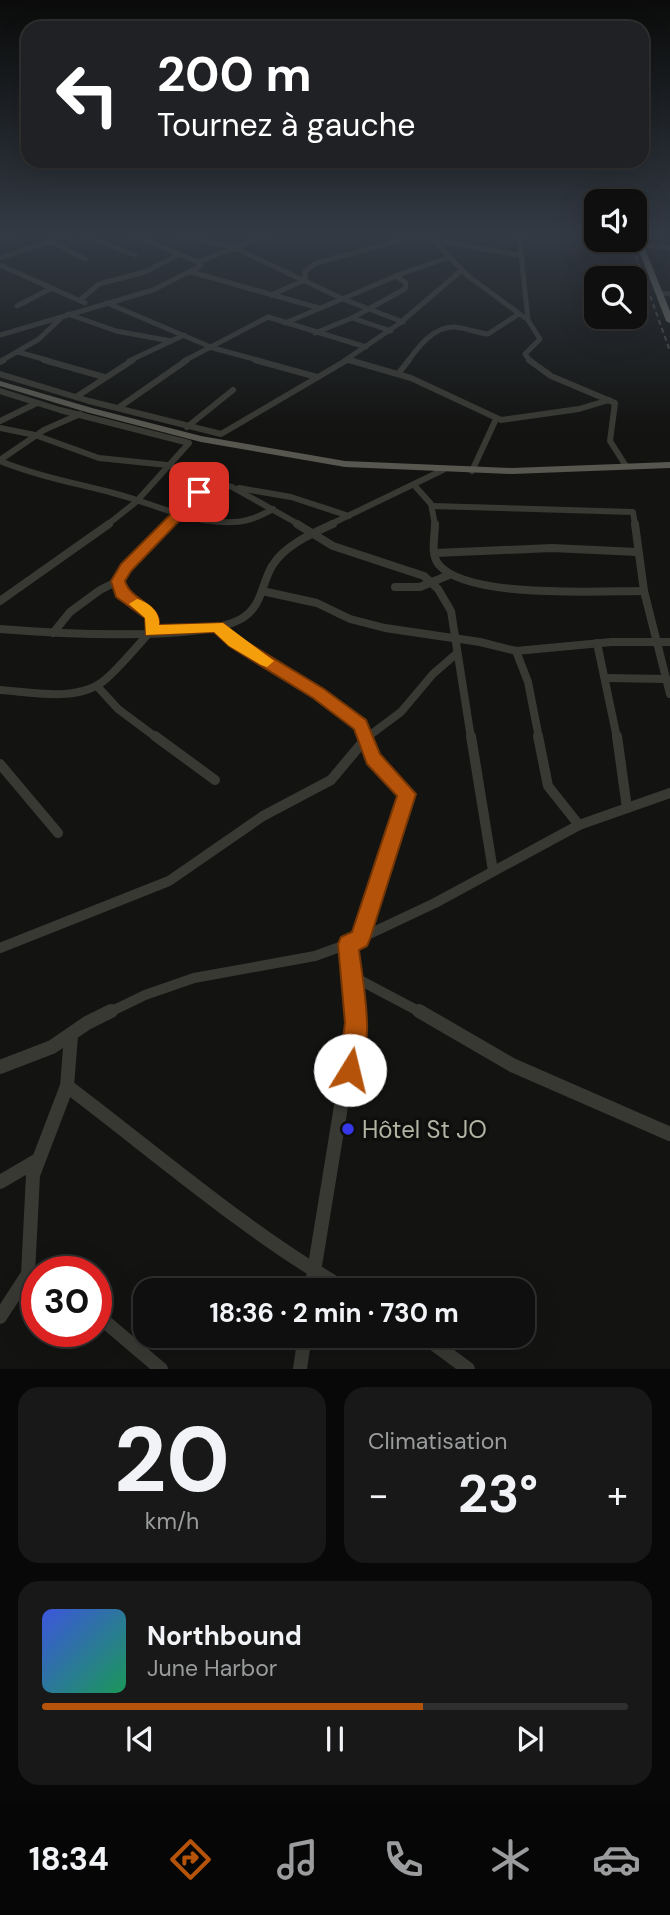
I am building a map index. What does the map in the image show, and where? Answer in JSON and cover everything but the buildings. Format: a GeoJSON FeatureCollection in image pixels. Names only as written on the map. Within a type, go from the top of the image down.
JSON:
{"type":"FeatureCollection","features":[{"type":"Feature","properties":{"kind":"highway"},"geometry":{"type":"LineString","coordinates":[[661,298],[670,321]]}},
{"type":"Feature","properties":{"kind":"main road"},"geometry":{"type":"LineString","coordinates":[[0,383],[84,412],[213,442],[345,464],[472,471],[670,468]]}},
{"type":"Feature","properties":{"kind":"main road"},"geometry":{"type":"LineString","coordinates":[[594,470],[626,466],[670,468]]}},
{"type":"Feature","properties":{"kind":"street"},"geometry":{"type":"LineString","coordinates":[[17,306],[33,298]]}},
{"type":"Feature","properties":{"kind":"street"},"geometry":{"type":"LineString","coordinates":[[75,298],[93,307]]}},
{"type":"Feature","properties":{"kind":"street"},"geometry":{"type":"LineString","coordinates":[[0,335],[125,298]]}},
{"type":"Feature","properties":{"kind":"street"},"geometry":{"type":"LineString","coordinates":[[281,298],[319,309]]}},
{"type":"Feature","properties":{"kind":"street"},"geometry":{"type":"LineString","coordinates":[[315,333],[352,318],[389,298]]}},
{"type":"Feature","properties":{"kind":"street"},"geometry":{"type":"LineString","coordinates":[[213,442],[221,434],[391,331],[430,298]]}},
{"type":"Feature","properties":{"kind":"street"},"geometry":{"type":"LineString","coordinates":[[498,298],[528,320],[540,339],[525,354],[530,362],[546,373],[611,400],[616,405],[610,441],[626,466]]}},
{"type":"Feature","properties":{"kind":"street"},"geometry":{"type":"LineString","coordinates":[[525,298],[528,320]]}},
{"type":"Feature","properties":{"kind":"street"},"geometry":{"type":"LineString","coordinates":[[285,323],[343,299],[403,322]]}},
{"type":"Feature","properties":{"kind":"street"},"geometry":{"type":"LineString","coordinates":[[107,303],[213,348],[317,377]]}},
{"type":"Feature","properties":{"kind":"street"},"geometry":{"type":"LineString","coordinates":[[398,374],[423,344],[441,329],[455,327],[488,334],[519,314]]}},
{"type":"Feature","properties":{"kind":"street"},"geometry":{"type":"LineString","coordinates":[[0,362],[39,339],[58,320],[70,315],[131,335],[172,341]]}},
{"type":"Feature","properties":{"kind":"street"},"geometry":{"type":"LineString","coordinates":[[118,408],[177,365],[268,317],[366,347]]}},
{"type":"Feature","properties":{"kind":"street"},"geometry":{"type":"LineString","coordinates":[[352,318],[391,331]]}},
{"type":"Feature","properties":{"kind":"street"},"geometry":{"type":"LineString","coordinates":[[76,397],[104,377],[184,335]]}},
{"type":"Feature","properties":{"kind":"street"},"geometry":{"type":"LineString","coordinates":[[18,352],[104,377]]}},
{"type":"Feature","properties":{"kind":"street"},"geometry":{"type":"LineString","coordinates":[[348,359],[398,374],[452,396],[496,419],[510,420],[579,409],[611,400]]}},
{"type":"Feature","properties":{"kind":"street"},"geometry":{"type":"LineString","coordinates":[[0,374],[76,397],[221,434]]}},
{"type":"Feature","properties":{"kind":"street"},"geometry":{"type":"LineString","coordinates":[[0,421],[54,390]]}},
{"type":"Feature","properties":{"kind":"street"},"geometry":{"type":"LineString","coordinates":[[187,427],[233,390]]}},
{"type":"Feature","properties":{"kind":"street"},"geometry":{"type":"LineString","coordinates":[[0,391],[41,399]]}},
{"type":"Feature","properties":{"kind":"street"},"geometry":{"type":"LineString","coordinates":[[0,461],[35,435],[84,412],[190,443],[136,502],[91,538],[0,601]]}},
{"type":"Feature","properties":{"kind":"street"},"geometry":{"type":"LineString","coordinates":[[472,471],[496,419]]}},
{"type":"Feature","properties":{"kind":"street"},"geometry":{"type":"LineString","coordinates":[[0,428],[35,435],[99,458],[170,466],[232,487],[291,497],[349,516]]}},
{"type":"Feature","properties":{"kind":"street"},"geometry":{"type":"LineString","coordinates":[[0,461],[59,482],[113,493],[177,515],[245,522],[264,516],[273,509]]}},
{"type":"Feature","properties":{"kind":"street"},"geometry":{"type":"LineString","coordinates":[[0,629],[53,633],[151,631],[218,626],[245,619],[252,614],[271,566],[282,555],[311,535],[443,470]]}},
{"type":"Feature","properties":{"kind":"street"},"geometry":{"type":"LineString","coordinates":[[53,633],[70,612],[100,590],[118,581],[125,568],[213,481]]}},
{"type":"Feature","properties":{"kind":"street"},"geometry":{"type":"LineString","coordinates":[[415,486],[432,506],[435,553],[440,567],[449,575],[473,583],[503,588],[644,591]]}},
{"type":"Feature","properties":{"kind":"street"},"geometry":{"type":"LineString","coordinates":[[232,487],[273,509],[311,535],[353,555],[417,573],[432,582],[450,611],[493,871]]}},
{"type":"Feature","properties":{"kind":"street"},"geometry":{"type":"LineString","coordinates":[[432,506],[633,512],[644,591],[670,694]]}},
{"type":"Feature","properties":{"kind":"street"},"geometry":{"type":"LineString","coordinates":[[435,553],[541,548],[637,552]]}},
{"type":"Feature","properties":{"kind":"street"},"geometry":{"type":"LineString","coordinates":[[395,587],[413,588],[449,575]]}},
{"type":"Feature","properties":{"kind":"street"},"geometry":{"type":"LineString","coordinates":[[0,691],[79,692],[97,686],[151,631],[153,619],[150,614],[121,593],[118,581]]}},
{"type":"Feature","properties":{"kind":"street"},"geometry":{"type":"LineString","coordinates":[[262,591],[317,603],[350,619],[372,625],[516,650],[597,643],[670,642]]}},
{"type":"Feature","properties":{"kind":"street"},"geometry":{"type":"LineString","coordinates":[[218,626],[235,642],[319,694],[360,725],[367,737],[373,758],[407,794],[354,942],[350,975],[356,1023],[355,1046],[342,1100],[313,1278]]}},
{"type":"Feature","properties":{"kind":"street"},"geometry":{"type":"LineString","coordinates":[[597,643],[606,678],[628,808]]}},
{"type":"Feature","properties":{"kind":"street"},"geometry":{"type":"LineString","coordinates":[[516,650],[528,682],[548,786],[579,825]]}},
{"type":"Feature","properties":{"kind":"street"},"geometry":{"type":"LineString","coordinates":[[0,948],[169,881],[264,816],[331,780],[367,737],[401,712],[433,674],[456,654]]}},
{"type":"Feature","properties":{"kind":"street"},"geometry":{"type":"LineString","coordinates":[[606,678],[666,679]]}},
{"type":"Feature","properties":{"kind":"street"},"geometry":{"type":"LineString","coordinates":[[97,686],[118,709],[215,780]]}},
{"type":"Feature","properties":{"kind":"street"},"geometry":{"type":"LineString","coordinates":[[0,764],[58,833]]}},
{"type":"Feature","properties":{"kind":"street"},"geometry":{"type":"LineString","coordinates":[[0,1067],[52,1047],[115,1008],[194,978],[304,958],[354,942],[435,903],[579,825],[670,793]]}},
{"type":"Feature","properties":{"kind":"street"},"geometry":{"type":"LineString","coordinates":[[350,975],[412,1007],[512,1065],[620,1115],[670,1134]]}},
{"type":"Feature","properties":{"kind":"street"},"geometry":{"type":"LineString","coordinates":[[33,1256],[31,1193],[36,1161],[66,1086],[71,1036]]}},
{"type":"Feature","properties":{"kind":"street"},"geometry":{"type":"LineString","coordinates":[[66,1086],[326,1278]]}},
{"type":"Feature","properties":{"kind":"street"},"geometry":{"type":"LineString","coordinates":[[0,1182],[36,1161]]}},
{"type":"Feature","properties":{"kind":"street"},"geometry":{"type":"LineString","coordinates":[[0,1317],[21,1286]]}},
{"type":"Feature","properties":{"kind":"street"},"geometry":{"type":"LineString","coordinates":[[112,1328],[161,1369]]}},
{"type":"Feature","properties":{"kind":"street"},"geometry":{"type":"LineString","coordinates":[[300,1369],[303,1348]]}},
{"type":"Feature","properties":{"kind":"street"},"geometry":{"type":"LineString","coordinates":[[440,1348],[468,1369]]}},
{"type":"Feature","properties":{"kind":"railway"},"geometry":{"type":"LineString","coordinates":[[651,298],[670,351]]}},
{"type":"Feature","properties":{"kind":"slow traffic"},"geometry":{"type":"LineString","coordinates":[[137,604],[153,619],[151,631],[218,626],[235,642],[267,661]]}},
{"type":"Feature","properties":{"kind":"place","name":"Hôtel St JO"},"geometry":{"type":"Point","coordinates":[348,1129]}},
{"type":"Feature","properties":{"kind":"route"},"geometry":{"type":"LineString","coordinates":[[199,492],[125,568],[118,581],[121,593],[150,614],[153,619],[151,631],[218,626],[235,642],[319,694],[360,725],[367,737],[373,758],[407,794],[360,939],[348,944],[356,1023],[350,1070]]}}]}
